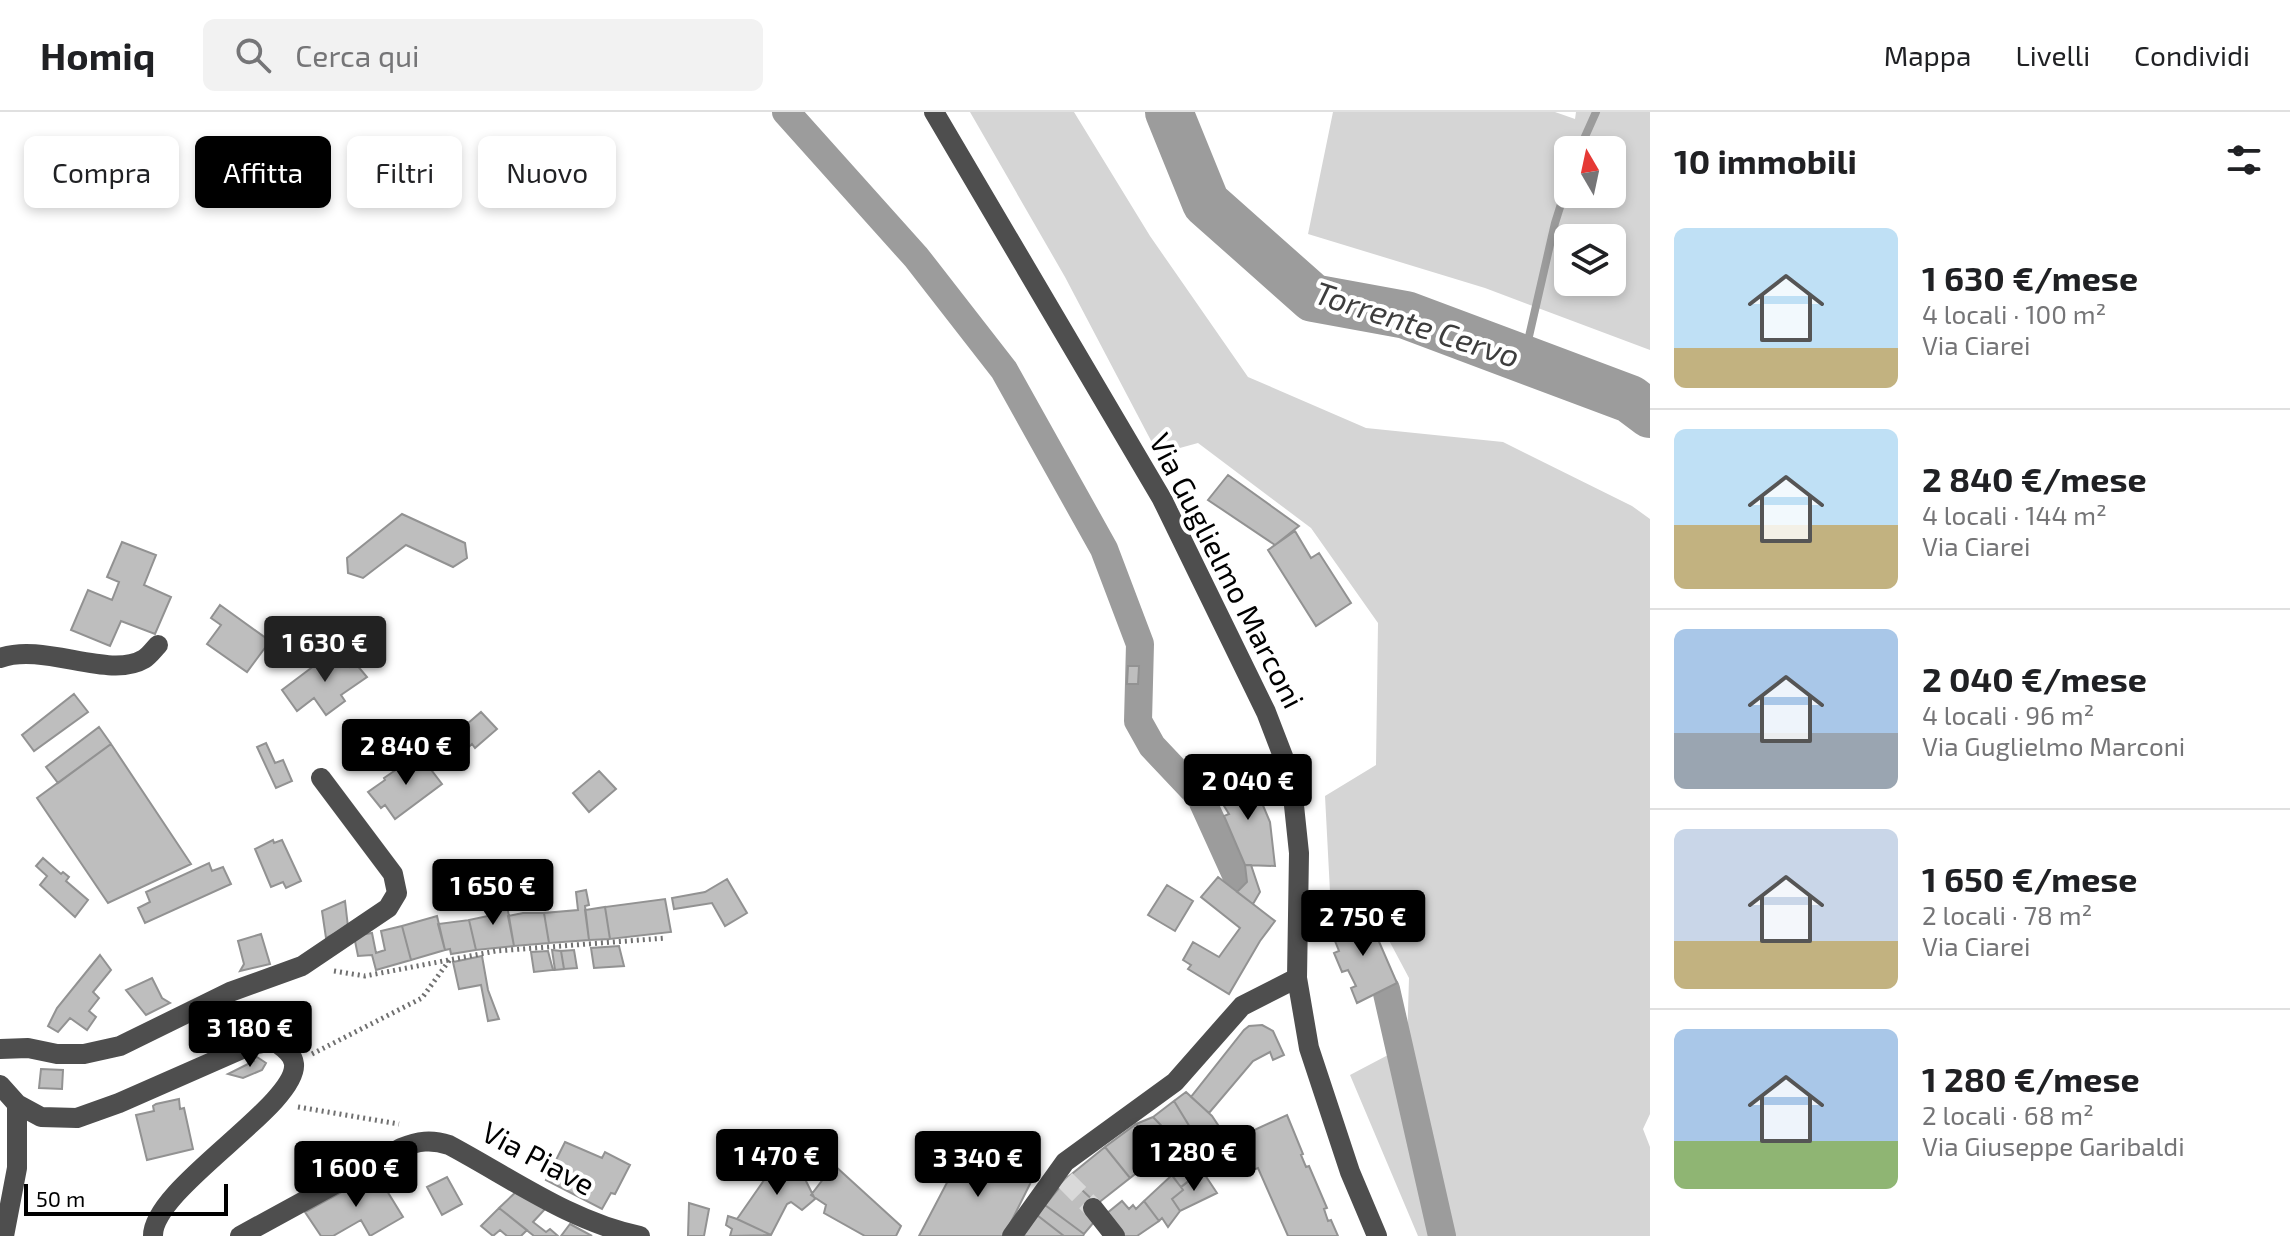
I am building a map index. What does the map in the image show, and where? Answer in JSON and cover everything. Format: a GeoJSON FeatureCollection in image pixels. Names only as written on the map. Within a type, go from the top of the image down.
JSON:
{"type":"FeatureCollection","features":[{"type":"Feature","properties":{"kind":"street","name":"Via Guglielmo Marconi"},"geometry":{"type":"LineString","coordinates":[[934,112],[1162,499],[1266,712],[1291,777],[1299,853],[1297,978],[1309,1048],[1350,1172],[1377,1236]]}},
{"type":"Feature","properties":{"kind":"street"},"geometry":{"type":"LineString","coordinates":[[0,658],[32,653],[122,665],[144,659],[158,645]]}},
{"type":"Feature","properties":{"kind":"street"},"geometry":{"type":"LineString","coordinates":[[0,1049],[28,1048],[57,1054],[84,1054],[120,1046],[230,992],[302,966],[388,908],[397,893],[393,874],[321,778]]}},
{"type":"Feature","properties":{"kind":"street"},"geometry":{"type":"LineString","coordinates":[[1012,1236],[1062,1176],[1065,1162],[1175,1082],[1242,1006],[1297,978]]}},
{"type":"Feature","properties":{"kind":"street"},"geometry":{"type":"LineString","coordinates":[[0,1085],[17,1104],[41,1117],[77,1118],[119,1103],[251,1045],[274,1041],[289,1052],[294,1064],[290,1080],[273,1102],[171,1200],[153,1227],[153,1236]]}},
{"type":"Feature","properties":{"kind":"street"},"geometry":{"type":"LineString","coordinates":[[4,1236],[17,1168],[17,1104]]}},
{"type":"Feature","properties":{"kind":"street","name":"Via Piave"},"geometry":{"type":"LineString","coordinates":[[414,1143],[434,1140],[449,1145],[609,1233],[640,1236]]}},
{"type":"Feature","properties":{"kind":"street"},"geometry":{"type":"LineString","coordinates":[[240,1236],[414,1143]]}},
{"type":"Feature","properties":{"kind":"street"},"geometry":{"type":"LineString","coordinates":[[1093,1208],[1115,1236]]}},
{"type":"Feature","properties":{"kind":"path"},"geometry":{"type":"LineString","coordinates":[[302,966],[365,976],[496,951],[666,938]]}},
{"type":"Feature","properties":{"kind":"path"},"geometry":{"type":"LineString","coordinates":[[294,1064],[422,998],[451,958]]}},
{"type":"Feature","properties":{"kind":"path"},"geometry":{"type":"LineString","coordinates":[[273,1102],[410,1126],[414,1143]]}},
{"type":"Feature","properties":{"kind":"shaded area"},"geometry":{"type":"Polygon","coordinates":[[[970,112],[1074,112],[1150,236],[1248,377],[1366,428],[1503,442],[1632,506],[1650,519],[1650,1114],[1643,1129],[1650,1147],[1650,1236],[1418,1236],[1350,1075],[1407,1045],[1409,978],[1367,899],[1331,911],[1325,796],[1376,765],[1378,623],[1311,528],[1198,443],[1158,454],[1065,277],[970,112]]]}},
{"type":"Feature","properties":{"kind":"shaded area"},"geometry":{"type":"Polygon","coordinates":[[[1333,112],[1555,112],[1575,119],[1576,112],[1650,112],[1650,350],[1485,288],[1308,234],[1333,112]]]}},
{"type":"Feature","properties":{"kind":"building"},"geometry":{"type":"Polygon","coordinates":[[[1228,475],[1299,526],[1275,545],[1208,500],[1228,475]]]}},
{"type":"Feature","properties":{"kind":"building"},"geometry":{"type":"Polygon","coordinates":[[[402,514],[465,543],[467,558],[453,567],[406,545],[363,578],[348,573],[347,558],[402,514]]]}},
{"type":"Feature","properties":{"kind":"building"},"geometry":{"type":"Polygon","coordinates":[[[1295,531],[1311,558],[1319,553],[1351,603],[1316,626],[1268,550],[1295,531]]]}},
{"type":"Feature","properties":{"kind":"building"},"geometry":{"type":"Polygon","coordinates":[[[122,542],[156,555],[144,585],[171,597],[155,634],[121,621],[110,646],[71,630],[88,590],[112,600],[119,582],[107,577],[122,542]]]}},
{"type":"Feature","properties":{"kind":"building"},"geometry":{"type":"Polygon","coordinates":[[[220,605],[270,641],[247,672],[207,644],[221,625],[211,618],[220,605]]]}},
{"type":"Feature","properties":{"kind":"building"},"geometry":{"type":"Polygon","coordinates":[[[331,653],[337,659],[341,656],[350,667],[356,664],[367,677],[341,695],[345,701],[326,715],[314,698],[297,711],[282,690],[331,653]]]}},
{"type":"Feature","properties":{"kind":"building"},"geometry":{"type":"Polygon","coordinates":[[[1128,666],[1139,666],[1138,684],[1127,684],[1128,666]]]}},
{"type":"Feature","properties":{"kind":"building"},"geometry":{"type":"Polygon","coordinates":[[[74,694],[88,712],[34,751],[22,735],[74,694]]]}},
{"type":"Feature","properties":{"kind":"building"},"geometry":{"type":"Polygon","coordinates":[[[481,712],[497,729],[475,748],[472,744],[464,751],[452,737],[481,712]]]}},
{"type":"Feature","properties":{"kind":"building"},"geometry":{"type":"Polygon","coordinates":[[[99,727],[111,744],[58,783],[46,767],[99,727]]]}},
{"type":"Feature","properties":{"kind":"building"},"geometry":{"type":"Polygon","coordinates":[[[266,743],[275,763],[283,760],[292,781],[276,788],[257,747],[266,743]]]}},
{"type":"Feature","properties":{"kind":"building"},"geometry":{"type":"Polygon","coordinates":[[[111,744],[191,864],[108,903],[37,798],[111,744]]]}},
{"type":"Feature","properties":{"kind":"building"},"geometry":{"type":"Polygon","coordinates":[[[419,754],[442,784],[395,819],[385,805],[381,808],[368,792],[419,754]]]}},
{"type":"Feature","properties":{"kind":"building"},"geometry":{"type":"Polygon","coordinates":[[[599,771],[616,789],[589,812],[573,793],[599,771]]]}},
{"type":"Feature","properties":{"kind":"building"},"geometry":{"type":"Polygon","coordinates":[[[1251,777],[1270,822],[1275,866],[1245,865],[1224,816],[1229,814],[1213,788],[1251,777]]]}},
{"type":"Feature","properties":{"kind":"building"},"geometry":{"type":"Polygon","coordinates":[[[273,840],[274,843],[282,840],[301,881],[286,888],[283,882],[271,887],[255,849],[273,840]]]}},
{"type":"Feature","properties":{"kind":"building"},"geometry":{"type":"Polygon","coordinates":[[[43,858],[69,877],[66,881],[88,900],[75,917],[40,885],[47,876],[36,866],[43,858]]]}},
{"type":"Feature","properties":{"kind":"building"},"geometry":{"type":"Polygon","coordinates":[[[209,863],[212,871],[223,867],[231,884],[145,923],[138,908],[150,902],[146,892],[209,863]]]}},
{"type":"Feature","properties":{"kind":"building"},"geometry":{"type":"Polygon","coordinates":[[[1245,865],[1251,865],[1260,892],[1253,904],[1237,892],[1247,882],[1245,865]]]}},
{"type":"Feature","properties":{"kind":"building"},"geometry":{"type":"Polygon","coordinates":[[[1218,877],[1275,921],[1229,994],[1188,969],[1191,965],[1183,960],[1193,942],[1219,957],[1240,928],[1201,897],[1218,877]]]}},
{"type":"Feature","properties":{"kind":"building"},"geometry":{"type":"Polygon","coordinates":[[[727,879],[747,913],[725,926],[712,903],[674,909],[672,898],[705,892],[727,879]]]}},
{"type":"Feature","properties":{"kind":"building"},"geometry":{"type":"Polygon","coordinates":[[[1167,885],[1193,901],[1175,931],[1148,915],[1167,885]]]}},
{"type":"Feature","properties":{"kind":"building"},"geometry":{"type":"Polygon","coordinates":[[[586,890],[589,940],[549,943],[544,913],[578,910],[576,892],[586,890]]]}},
{"type":"Feature","properties":{"kind":"building"},"geometry":{"type":"Polygon","coordinates":[[[506,899],[514,946],[476,950],[469,920],[488,916],[487,901],[506,899]]]}},
{"type":"Feature","properties":{"kind":"building"},"geometry":{"type":"Polygon","coordinates":[[[665,899],[671,932],[610,939],[605,907],[665,899]]]}},
{"type":"Feature","properties":{"kind":"building"},"geometry":{"type":"Polygon","coordinates":[[[345,901],[348,927],[326,938],[322,911],[345,901]]]}},
{"type":"Feature","properties":{"kind":"building"},"geometry":{"type":"Polygon","coordinates":[[[605,907],[610,939],[589,940],[585,910],[605,907]]]}},
{"type":"Feature","properties":{"kind":"building"},"geometry":{"type":"Polygon","coordinates":[[[544,913],[549,943],[514,946],[508,916],[544,913]]]}},
{"type":"Feature","properties":{"kind":"building"},"geometry":{"type":"Polygon","coordinates":[[[1367,914],[1397,983],[1357,1003],[1351,988],[1356,986],[1348,970],[1342,972],[1334,953],[1339,951],[1331,931],[1367,914]]]}},
{"type":"Feature","properties":{"kind":"building"},"geometry":{"type":"Polygon","coordinates":[[[437,916],[445,950],[411,960],[402,926],[437,916]]]}},
{"type":"Feature","properties":{"kind":"building"},"geometry":{"type":"Polygon","coordinates":[[[469,920],[476,950],[451,954],[450,949],[445,950],[438,924],[469,920]]]}},
{"type":"Feature","properties":{"kind":"building"},"geometry":{"type":"Polygon","coordinates":[[[402,926],[411,960],[376,970],[372,955],[358,956],[354,936],[372,933],[376,953],[385,950],[381,931],[402,926]]]}},
{"type":"Feature","properties":{"kind":"building"},"geometry":{"type":"Polygon","coordinates":[[[261,934],[270,964],[240,971],[244,964],[238,941],[261,934]]]}},
{"type":"Feature","properties":{"kind":"building"},"geometry":{"type":"Polygon","coordinates":[[[619,946],[624,966],[594,968],[591,948],[619,946]]]}},
{"type":"Feature","properties":{"kind":"building"},"geometry":{"type":"Polygon","coordinates":[[[552,950],[561,951],[564,969],[555,970],[552,950]]]}},
{"type":"Feature","properties":{"kind":"building"},"geometry":{"type":"Polygon","coordinates":[[[574,950],[577,968],[564,969],[561,951],[574,950]]]}},
{"type":"Feature","properties":{"kind":"building"},"geometry":{"type":"Polygon","coordinates":[[[548,951],[553,970],[534,972],[531,952],[548,951]]]}},
{"type":"Feature","properties":{"kind":"building"},"geometry":{"type":"Polygon","coordinates":[[[100,955],[111,970],[93,992],[99,998],[89,1011],[96,1017],[87,1030],[70,1018],[58,1032],[48,1026],[57,1008],[100,955]]]}},
{"type":"Feature","properties":{"kind":"building"},"geometry":{"type":"Polygon","coordinates":[[[482,956],[488,990],[499,1019],[488,1021],[481,985],[459,989],[453,962],[482,956]]]}},
{"type":"Feature","properties":{"kind":"building"},"geometry":{"type":"Polygon","coordinates":[[[152,978],[162,998],[170,1003],[146,1015],[126,990],[152,978]]]}},
{"type":"Feature","properties":{"kind":"building"},"geometry":{"type":"Polygon","coordinates":[[[1262,1025],[1273,1031],[1284,1055],[1273,1060],[1270,1052],[1253,1061],[1209,1113],[1191,1097],[1244,1030],[1249,1026],[1262,1025]]]}},
{"type":"Feature","properties":{"kind":"building"},"geometry":{"type":"Polygon","coordinates":[[[257,1057],[266,1063],[262,1070],[243,1078],[228,1074],[254,1061],[257,1057]]]}},
{"type":"Feature","properties":{"kind":"building"},"geometry":{"type":"Polygon","coordinates":[[[41,1069],[63,1070],[62,1089],[39,1088],[41,1069]]]}},
{"type":"Feature","properties":{"kind":"building"},"geometry":{"type":"Polygon","coordinates":[[[1186,1092],[1212,1116],[1226,1137],[1204,1150],[1199,1142],[1211,1134],[1206,1127],[1193,1132],[1174,1101],[1186,1092]]]}},
{"type":"Feature","properties":{"kind":"building"},"geometry":{"type":"Polygon","coordinates":[[[179,1099],[193,1149],[147,1160],[136,1115],[154,1111],[156,1104],[179,1099]]]}},
{"type":"Feature","properties":{"kind":"building"},"geometry":{"type":"Polygon","coordinates":[[[1174,1101],[1191,1129],[1176,1141],[1153,1117],[1174,1101]]]}},
{"type":"Feature","properties":{"kind":"building"},"geometry":{"type":"Polygon","coordinates":[[[1287,1115],[1306,1167],[1309,1166],[1327,1208],[1324,1209],[1328,1221],[1331,1220],[1338,1236],[1288,1236],[1258,1168],[1253,1170],[1239,1137],[1287,1115]]]}},
{"type":"Feature","properties":{"kind":"building"},"geometry":{"type":"Polygon","coordinates":[[[1153,1117],[1176,1141],[1159,1155],[1136,1124],[1153,1117]]]}},
{"type":"Feature","properties":{"kind":"building"},"geometry":{"type":"Polygon","coordinates":[[[1136,1124],[1159,1155],[1130,1178],[1105,1147],[1136,1124]]]}},
{"type":"Feature","properties":{"kind":"building"},"geometry":{"type":"Polygon","coordinates":[[[565,1142],[602,1158],[605,1152],[630,1165],[615,1194],[611,1193],[602,1209],[546,1180],[565,1142]]]}},
{"type":"Feature","properties":{"kind":"building"},"geometry":{"type":"Polygon","coordinates":[[[1105,1147],[1130,1178],[1097,1204],[1068,1177],[1105,1147]]]}},
{"type":"Feature","properties":{"kind":"building"},"geometry":{"type":"Polygon","coordinates":[[[968,1151],[992,1156],[1034,1176],[1004,1236],[919,1236],[962,1154],[968,1151]]]}},
{"type":"Feature","properties":{"kind":"building"},"geometry":{"type":"Polygon","coordinates":[[[793,1155],[815,1199],[802,1210],[791,1202],[787,1204],[771,1235],[737,1219],[769,1173],[772,1175],[793,1155]]]}},
{"type":"Feature","properties":{"kind":"building"},"geometry":{"type":"Polygon","coordinates":[[[1188,1161],[1198,1174],[1181,1187],[1170,1173],[1188,1161]]]}},
{"type":"Feature","properties":{"kind":"building"},"geometry":{"type":"Polygon","coordinates":[[[834,1165],[901,1226],[896,1236],[865,1236],[824,1213],[826,1205],[811,1195],[834,1165]]]}},
{"type":"Feature","properties":{"kind":"building"},"geometry":{"type":"Polygon","coordinates":[[[376,1173],[403,1217],[370,1236],[361,1220],[333,1236],[321,1236],[305,1212],[376,1173]]]}},
{"type":"Feature","properties":{"kind":"building"},"geometry":{"type":"Polygon","coordinates":[[[1172,1175],[1183,1190],[1172,1199],[1180,1211],[1168,1227],[1162,1218],[1159,1221],[1144,1201],[1172,1175]]]}},
{"type":"Feature","properties":{"kind":"building"},"geometry":{"type":"Polygon","coordinates":[[[1205,1175],[1217,1193],[1180,1211],[1172,1199],[1192,1178],[1195,1181],[1205,1175]]]}},
{"type":"Feature","properties":{"kind":"building"},"geometry":{"type":"Polygon","coordinates":[[[447,1177],[462,1204],[442,1215],[427,1187],[447,1177]]]}},
{"type":"Feature","properties":{"kind":"building"},"geometry":{"type":"Polygon","coordinates":[[[1068,1177],[1097,1204],[1094,1222],[1084,1234],[1045,1205],[1068,1177]]]}},
{"type":"Feature","properties":{"kind":"building"},"geometry":{"type":"Polygon","coordinates":[[[518,1190],[546,1208],[533,1222],[558,1236],[534,1236],[499,1208],[518,1190]]]}},
{"type":"Feature","properties":{"kind":"building"},"geometry":{"type":"Polygon","coordinates":[[[1122,1201],[1129,1209],[1133,1205],[1136,1209],[1144,1201],[1159,1221],[1137,1236],[1120,1236],[1106,1214],[1122,1201]]]}},
{"type":"Feature","properties":{"kind":"building"},"geometry":{"type":"Polygon","coordinates":[[[689,1203],[709,1209],[704,1236],[688,1236],[689,1203]]]}},
{"type":"Feature","properties":{"kind":"building"},"geometry":{"type":"Polygon","coordinates":[[[1045,1205],[1083,1236],[1064,1236],[1037,1215],[1045,1205]]]}},
{"type":"Feature","properties":{"kind":"building"},"geometry":{"type":"Polygon","coordinates":[[[499,1208],[527,1230],[521,1236],[507,1236],[500,1230],[493,1236],[481,1226],[499,1208]]]}},
{"type":"Feature","properties":{"kind":"building"},"geometry":{"type":"Polygon","coordinates":[[[1037,1215],[1064,1236],[1023,1236],[1037,1215]]]}},
{"type":"Feature","properties":{"kind":"building"},"geometry":{"type":"Polygon","coordinates":[[[728,1216],[771,1235],[730,1236],[732,1229],[726,1225],[728,1216]]]}},
{"type":"Feature","properties":{"kind":"building"},"geometry":{"type":"Polygon","coordinates":[[[570,1224],[592,1236],[561,1236],[570,1224]]]}},
{"type":"Feature","properties":{"kind":"waterway"},"geometry":{"type":"LineString","coordinates":[[786,112],[916,257],[1004,370],[1104,549],[1140,644],[1138,721],[1152,746],[1201,798],[1241,886]]}},
{"type":"Feature","properties":{"kind":"waterway","name":"Torrente Cervo"},"geometry":{"type":"LineString","coordinates":[[1169,112],[1206,203],[1313,298],[1406,315],[1630,399],[1650,414]]}},
{"type":"Feature","properties":{"kind":"waterway"},"geometry":{"type":"LineString","coordinates":[[1585,136],[1596,112]]}},
{"type":"Feature","properties":{"kind":"waterway"},"geometry":{"type":"LineString","coordinates":[[1524,358],[1560,208]]}},
{"type":"Feature","properties":{"kind":"waterway"},"geometry":{"type":"LineString","coordinates":[[1386,989],[1442,1236]]}},
{"type":"Feature","properties":{"kind":"tunnel"},"geometry":{"type":"LineString","coordinates":[[1065,1180],[1093,1208]]}}]}
